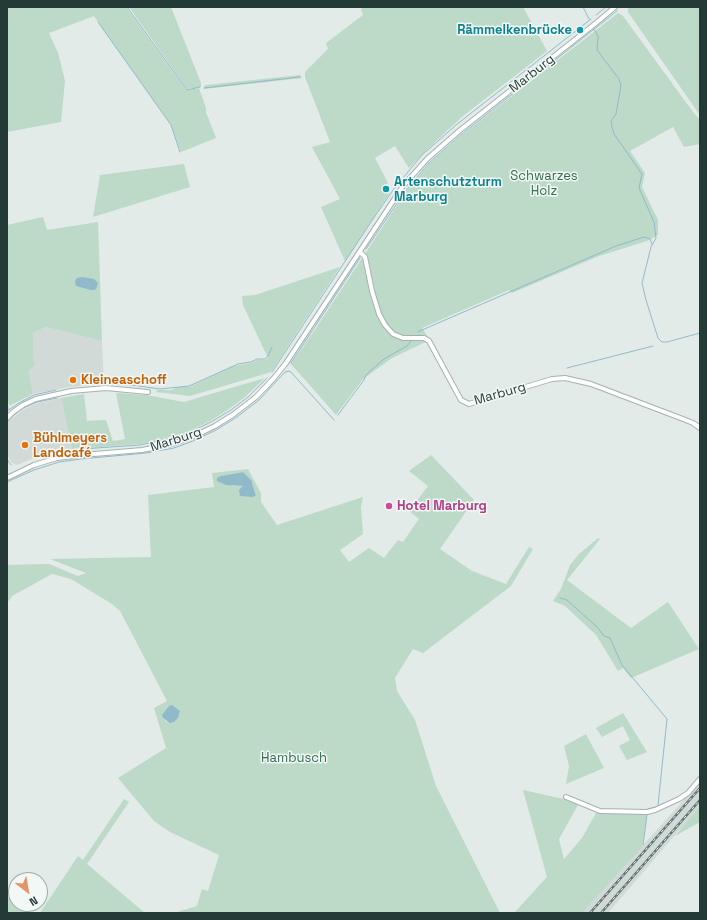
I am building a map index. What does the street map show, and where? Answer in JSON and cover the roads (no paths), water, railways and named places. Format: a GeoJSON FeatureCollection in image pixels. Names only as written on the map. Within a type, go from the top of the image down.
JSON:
{"type":"FeatureCollection","features":[{"type":"Feature","properties":{"kind":"street","name":"Marburg"},"geometry":{"type":"LineString","coordinates":[[8,476],[34,465],[57,458],[142,450],[172,444],[215,426],[234,414],[256,397],[274,378],[294,351],[403,186],[427,159],[459,131],[615,7]]}},
{"type":"Feature","properties":{"kind":"street","name":"Marburg"},"geometry":{"type":"LineString","coordinates":[[360,252],[365,257],[372,291],[379,314],[385,325],[394,334],[404,338],[424,338],[429,341],[461,400],[469,404],[552,379],[566,378],[591,384],[683,419],[700,428]]}},
{"type":"Feature","properties":{"kind":"street"},"geometry":{"type":"LineString","coordinates":[[7,418],[23,405],[36,399],[71,391],[106,388],[133,389],[148,392]]}},
{"type":"Feature","properties":{"kind":"street"},"geometry":{"type":"LineString","coordinates":[[566,797],[600,811],[647,812],[679,799],[688,793],[700,779]]}},
{"type":"Feature","properties":{"kind":"water"},"geometry":{"type":"Polygon","coordinates":[[[82,277],[94,279],[98,283],[96,289],[91,290],[76,286],[75,281],[77,278],[82,277]]]}},
{"type":"Feature","properties":{"kind":"water"},"geometry":{"type":"Polygon","coordinates":[[[243,472],[252,481],[256,495],[253,497],[240,496],[239,490],[243,486],[226,485],[217,481],[217,478],[221,476],[243,472]]]}},
{"type":"Feature","properties":{"kind":"water"},"geometry":{"type":"Polygon","coordinates":[[[172,705],[180,711],[178,718],[174,722],[170,723],[163,718],[162,715],[169,706],[172,705]]]}},
{"type":"Feature","properties":{"kind":"waterway"},"geometry":{"type":"LineString","coordinates":[[127,7],[187,90],[200,87]]}},
{"type":"Feature","properties":{"kind":"waterway"},"geometry":{"type":"LineString","coordinates":[[583,7],[589,19]]}},
{"type":"Feature","properties":{"kind":"waterway"},"geometry":{"type":"LineString","coordinates":[[596,15],[606,7]]}},
{"type":"Feature","properties":{"kind":"waterway"},"geometry":{"type":"LineString","coordinates":[[366,249],[404,193],[429,163],[462,134],[617,11]]}},
{"type":"Feature","properties":{"kind":"waterway"},"geometry":{"type":"LineString","coordinates":[[272,372],[393,190],[422,155],[456,125],[591,19]]}},
{"type":"Feature","properties":{"kind":"waterway"},"geometry":{"type":"LineString","coordinates":[[98,22],[171,125],[180,152]]}},
{"type":"Feature","properties":{"kind":"waterway"},"geometry":{"type":"LineString","coordinates":[[594,29],[598,36],[597,50],[619,79],[621,85],[616,114],[611,121],[614,134],[642,174],[639,188],[654,222],[656,238],[651,247],[642,283],[658,338],[662,342],[667,342],[700,333]]}},
{"type":"Feature","properties":{"kind":"waterway"},"geometry":{"type":"LineString","coordinates":[[204,88],[300,77]]}},
{"type":"Feature","properties":{"kind":"waterway"},"geometry":{"type":"LineString","coordinates":[[418,332],[616,246],[644,237],[650,239],[652,244]]}},
{"type":"Feature","properties":{"kind":"waterway"},"geometry":{"type":"LineString","coordinates":[[291,363],[360,258]]}},
{"type":"Feature","properties":{"kind":"waterway"},"geometry":{"type":"LineString","coordinates":[[338,415],[364,380],[366,375],[384,359],[407,346],[411,341]]}},
{"type":"Feature","properties":{"kind":"waterway"},"geometry":{"type":"LineString","coordinates":[[567,368],[653,346]]}},
{"type":"Feature","properties":{"kind":"waterway"},"geometry":{"type":"LineString","coordinates":[[110,384],[160,389],[189,386],[238,364],[251,362],[257,359],[265,359],[272,347]]}},
{"type":"Feature","properties":{"kind":"waterway"},"geometry":{"type":"LineString","coordinates":[[7,482],[34,470],[59,462],[146,453],[174,448],[193,441],[216,430],[237,417],[259,400],[285,372],[289,371],[334,420]]}},
{"type":"Feature","properties":{"kind":"waterway"},"geometry":{"type":"LineString","coordinates":[[82,449],[140,445],[190,432],[231,410],[248,397],[267,378]]}},
{"type":"Feature","properties":{"kind":"waterway"},"geometry":{"type":"LineString","coordinates":[[7,411],[34,395],[56,390]]}},
{"type":"Feature","properties":{"kind":"waterway"},"geometry":{"type":"LineString","coordinates":[[7,423],[23,408],[37,402],[57,398]]}},
{"type":"Feature","properties":{"kind":"waterway"},"geometry":{"type":"LineString","coordinates":[[7,403],[8,409]]}},
{"type":"Feature","properties":{"kind":"waterway"},"geometry":{"type":"LineString","coordinates":[[7,459],[11,465]]}},
{"type":"Feature","properties":{"kind":"waterway"},"geometry":{"type":"LineString","coordinates":[[560,598],[567,600],[597,627],[604,636],[610,638],[622,665],[667,719],[658,805]]}},
{"type":"Feature","properties":{"kind":"waterway"},"geometry":{"type":"LineString","coordinates":[[648,809],[655,807]]}},
{"type":"Feature","properties":{"kind":"waterway"},"geometry":{"type":"LineString","coordinates":[[643,845],[647,815]]}},
{"type":"Feature","properties":{"kind":"railway"},"geometry":{"type":"LineString","coordinates":[[590,913],[700,788]]}},
{"type":"Feature","properties":{"kind":"railway"},"geometry":{"type":"LineString","coordinates":[[601,913],[700,800]]}},
{"type":"Feature","properties":{"kind":"place","name":"Rämmelkenbrücke"},"geometry":{"type":"Point","coordinates":[580,30]}},
{"type":"Feature","properties":{"kind":"place","name":"Artenschutzturm Marburg"},"geometry":{"type":"Point","coordinates":[386,189]}},
{"type":"Feature","properties":{"kind":"place","name":"Kleineaschoff"},"geometry":{"type":"Point","coordinates":[73,380]}},
{"type":"Feature","properties":{"kind":"place","name":"Bühlmeyers Landcafé"},"geometry":{"type":"Point","coordinates":[25,445]}},
{"type":"Feature","properties":{"kind":"place","name":"Hotel Marburg"},"geometry":{"type":"Point","coordinates":[389,506]}},
{"type":"Feature","properties":{"kind":"park label","name":"Schwarzes Holz"},"geometry":{"type":"Point","coordinates":[544,184]}},
{"type":"Feature","properties":{"kind":"park label","name":"Hambusch"},"geometry":{"type":"Point","coordinates":[294,758]}}]}
